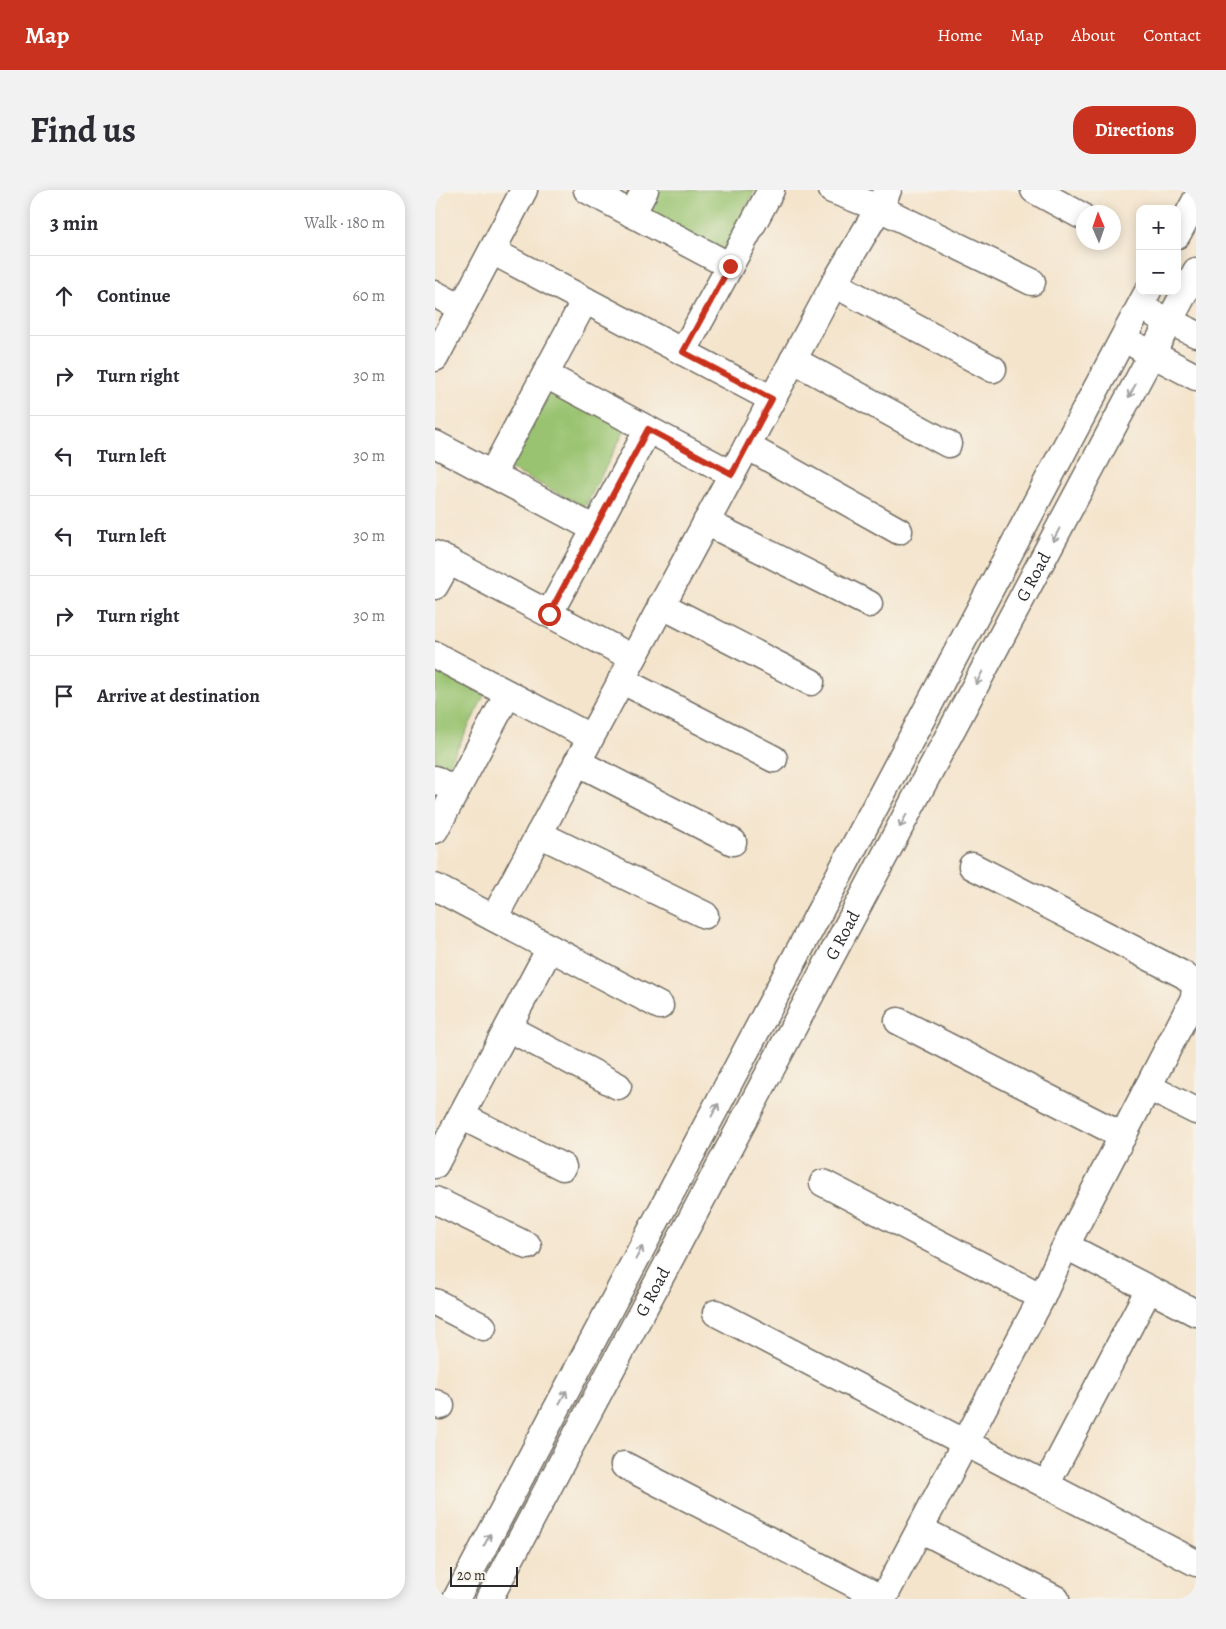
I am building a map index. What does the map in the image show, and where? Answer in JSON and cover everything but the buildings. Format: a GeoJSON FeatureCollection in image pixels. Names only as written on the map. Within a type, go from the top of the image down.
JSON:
{"type":"FeatureCollection","features":[{"type":"Feature","properties":{"kind":"street"},"geometry":{"type":"LineString","coordinates":[[435,358],[523,190]]}},
{"type":"Feature","properties":{"kind":"street"},"geometry":{"type":"LineString","coordinates":[[587,190],[730,266]]}},
{"type":"Feature","properties":{"kind":"street"},"geometry":{"type":"LineString","coordinates":[[632,214],[645,190]]}},
{"type":"Feature","properties":{"kind":"street"},"geometry":{"type":"LineString","coordinates":[[683,352],[771,190]]}},
{"type":"Feature","properties":{"kind":"street"},"geometry":{"type":"LineString","coordinates":[[832,190],[883,199],[1032,282]]}},
{"type":"Feature","properties":{"kind":"street"},"geometry":{"type":"LineString","coordinates":[[1034,190],[1076,213]]}},
{"type":"Feature","properties":{"kind":"street"},"geometry":{"type":"LineString","coordinates":[[493,918],[834,284],[883,199]]}},
{"type":"Feature","properties":{"kind":"street"},"geometry":{"type":"LineString","coordinates":[[1181,228],[1196,200]]}},
{"type":"Feature","properties":{"kind":"street"},"geometry":{"type":"LineString","coordinates":[[491,250],[772,399]]}},
{"type":"Feature","properties":{"kind":"street","name":"G Road"},"geometry":{"type":"LineString","coordinates":[[489,1599],[1196,271]]}},
{"type":"Feature","properties":{"kind":"street"},"geometry":{"type":"LineString","coordinates":[[834,284],[993,369]]}},
{"type":"Feature","properties":{"kind":"street"},"geometry":{"type":"LineString","coordinates":[[435,294],[461,308]]}},
{"type":"Feature","properties":{"kind":"street"},"geometry":{"type":"LineString","coordinates":[[1143,299],[1170,321],[1196,334]]}},
{"type":"Feature","properties":{"kind":"street","name":"G Road"},"geometry":{"type":"LineString","coordinates":[[456,1599],[1143,299]]}},
{"type":"Feature","properties":{"kind":"street"},"geometry":{"type":"LineString","coordinates":[[492,474],[585,300]]}},
{"type":"Feature","properties":{"kind":"street"},"geometry":{"type":"LineString","coordinates":[[1123,338],[1196,377]]}},
{"type":"Feature","properties":{"kind":"street"},"geometry":{"type":"LineString","coordinates":[[793,360],[948,444]]}},
{"type":"Feature","properties":{"kind":"street"},"geometry":{"type":"LineString","coordinates":[[545,375],[732,474]]}},
{"type":"Feature","properties":{"kind":"street"},"geometry":{"type":"LineString","coordinates":[[549,614],[648,429]]}},
{"type":"Feature","properties":{"kind":"street"},"geometry":{"type":"LineString","coordinates":[[435,444],[595,529]]}},
{"type":"Feature","properties":{"kind":"street"},"geometry":{"type":"LineString","coordinates":[[747,446],[899,531]]}},
{"type":"Feature","properties":{"kind":"street"},"geometry":{"type":"LineString","coordinates":[[706,522],[869,604]]}},
{"type":"Feature","properties":{"kind":"street"},"geometry":{"type":"LineString","coordinates":[[435,586],[442,557],[549,614],[627,669],[774,759]]}},
{"type":"Feature","properties":{"kind":"street"},"geometry":{"type":"LineString","coordinates":[[661,605],[811,682]]}},
{"type":"Feature","properties":{"kind":"street"},"geometry":{"type":"LineString","coordinates":[[435,655],[590,737]]}},
{"type":"Feature","properties":{"kind":"street"},"geometry":{"type":"LineString","coordinates":[[435,830],[446,785],[508,694]]}},
{"type":"Feature","properties":{"kind":"street"},"geometry":{"type":"LineString","coordinates":[[577,762],[733,842]]}},
{"type":"Feature","properties":{"kind":"street"},"geometry":{"type":"LineString","coordinates":[[539,834],[705,915]]}},
{"type":"Feature","properties":{"kind":"street"},"geometry":{"type":"LineString","coordinates":[[624,1465],[883,1599],[1042,1297],[1066,1246],[1194,998],[1195,984],[1184,975],[972,866]]}},
{"type":"Feature","properties":{"kind":"street"},"geometry":{"type":"LineString","coordinates":[[435,886],[660,1006]]}},
{"type":"Feature","properties":{"kind":"street"},"geometry":{"type":"LineString","coordinates":[[435,1165],[550,948]]}},
{"type":"Feature","properties":{"kind":"street"},"geometry":{"type":"LineString","coordinates":[[898,1021],[1123,1136]]}},
{"type":"Feature","properties":{"kind":"street"},"geometry":{"type":"LineString","coordinates":[[508,1028],[618,1086]]}},
{"type":"Feature","properties":{"kind":"street"},"geometry":{"type":"LineString","coordinates":[[1148,1087],[1196,1112]]}},
{"type":"Feature","properties":{"kind":"street"},"geometry":{"type":"LineString","coordinates":[[461,1116],[563,1167]]}},
{"type":"Feature","properties":{"kind":"street"},"geometry":{"type":"LineString","coordinates":[[823,1183],[1042,1297]]}},
{"type":"Feature","properties":{"kind":"street"},"geometry":{"type":"LineString","coordinates":[[435,1200],[528,1246]]}},
{"type":"Feature","properties":{"kind":"street"},"geometry":{"type":"LineString","coordinates":[[1066,1246],[1196,1313]]}},
{"type":"Feature","properties":{"kind":"street"},"geometry":{"type":"LineString","coordinates":[[1046,1484],[1149,1289]]}},
{"type":"Feature","properties":{"kind":"street"},"geometry":{"type":"LineString","coordinates":[[435,1302],[483,1327]]}},
{"type":"Feature","properties":{"kind":"street"},"geometry":{"type":"LineString","coordinates":[[716,1313],[1046,1484],[1193,1553]]}},
{"type":"Feature","properties":{"kind":"street"},"geometry":{"type":"LineString","coordinates":[[920,1529],[1056,1599]]}},
{"type":"Feature","properties":{"kind":"green space"},"geometry":{"type":"Polygon","coordinates":[[[655,190],[755,190],[722,253],[644,213],[655,190]]]}},
{"type":"Feature","properties":{"kind":"green space"},"geometry":{"type":"Polygon","coordinates":[[[547,388],[626,428],[585,507],[507,467],[547,388]]]}},
{"type":"Feature","properties":{"kind":"green space"},"geometry":{"type":"Polygon","coordinates":[[[435,669],[485,694],[445,773],[435,768],[435,669]]]}},
{"type":"Feature","properties":{"kind":"route"},"geometry":{"type":"LineString","coordinates":[[549,614],[648,429],[732,474],[772,399],[683,352],[730,266]]}}]}
